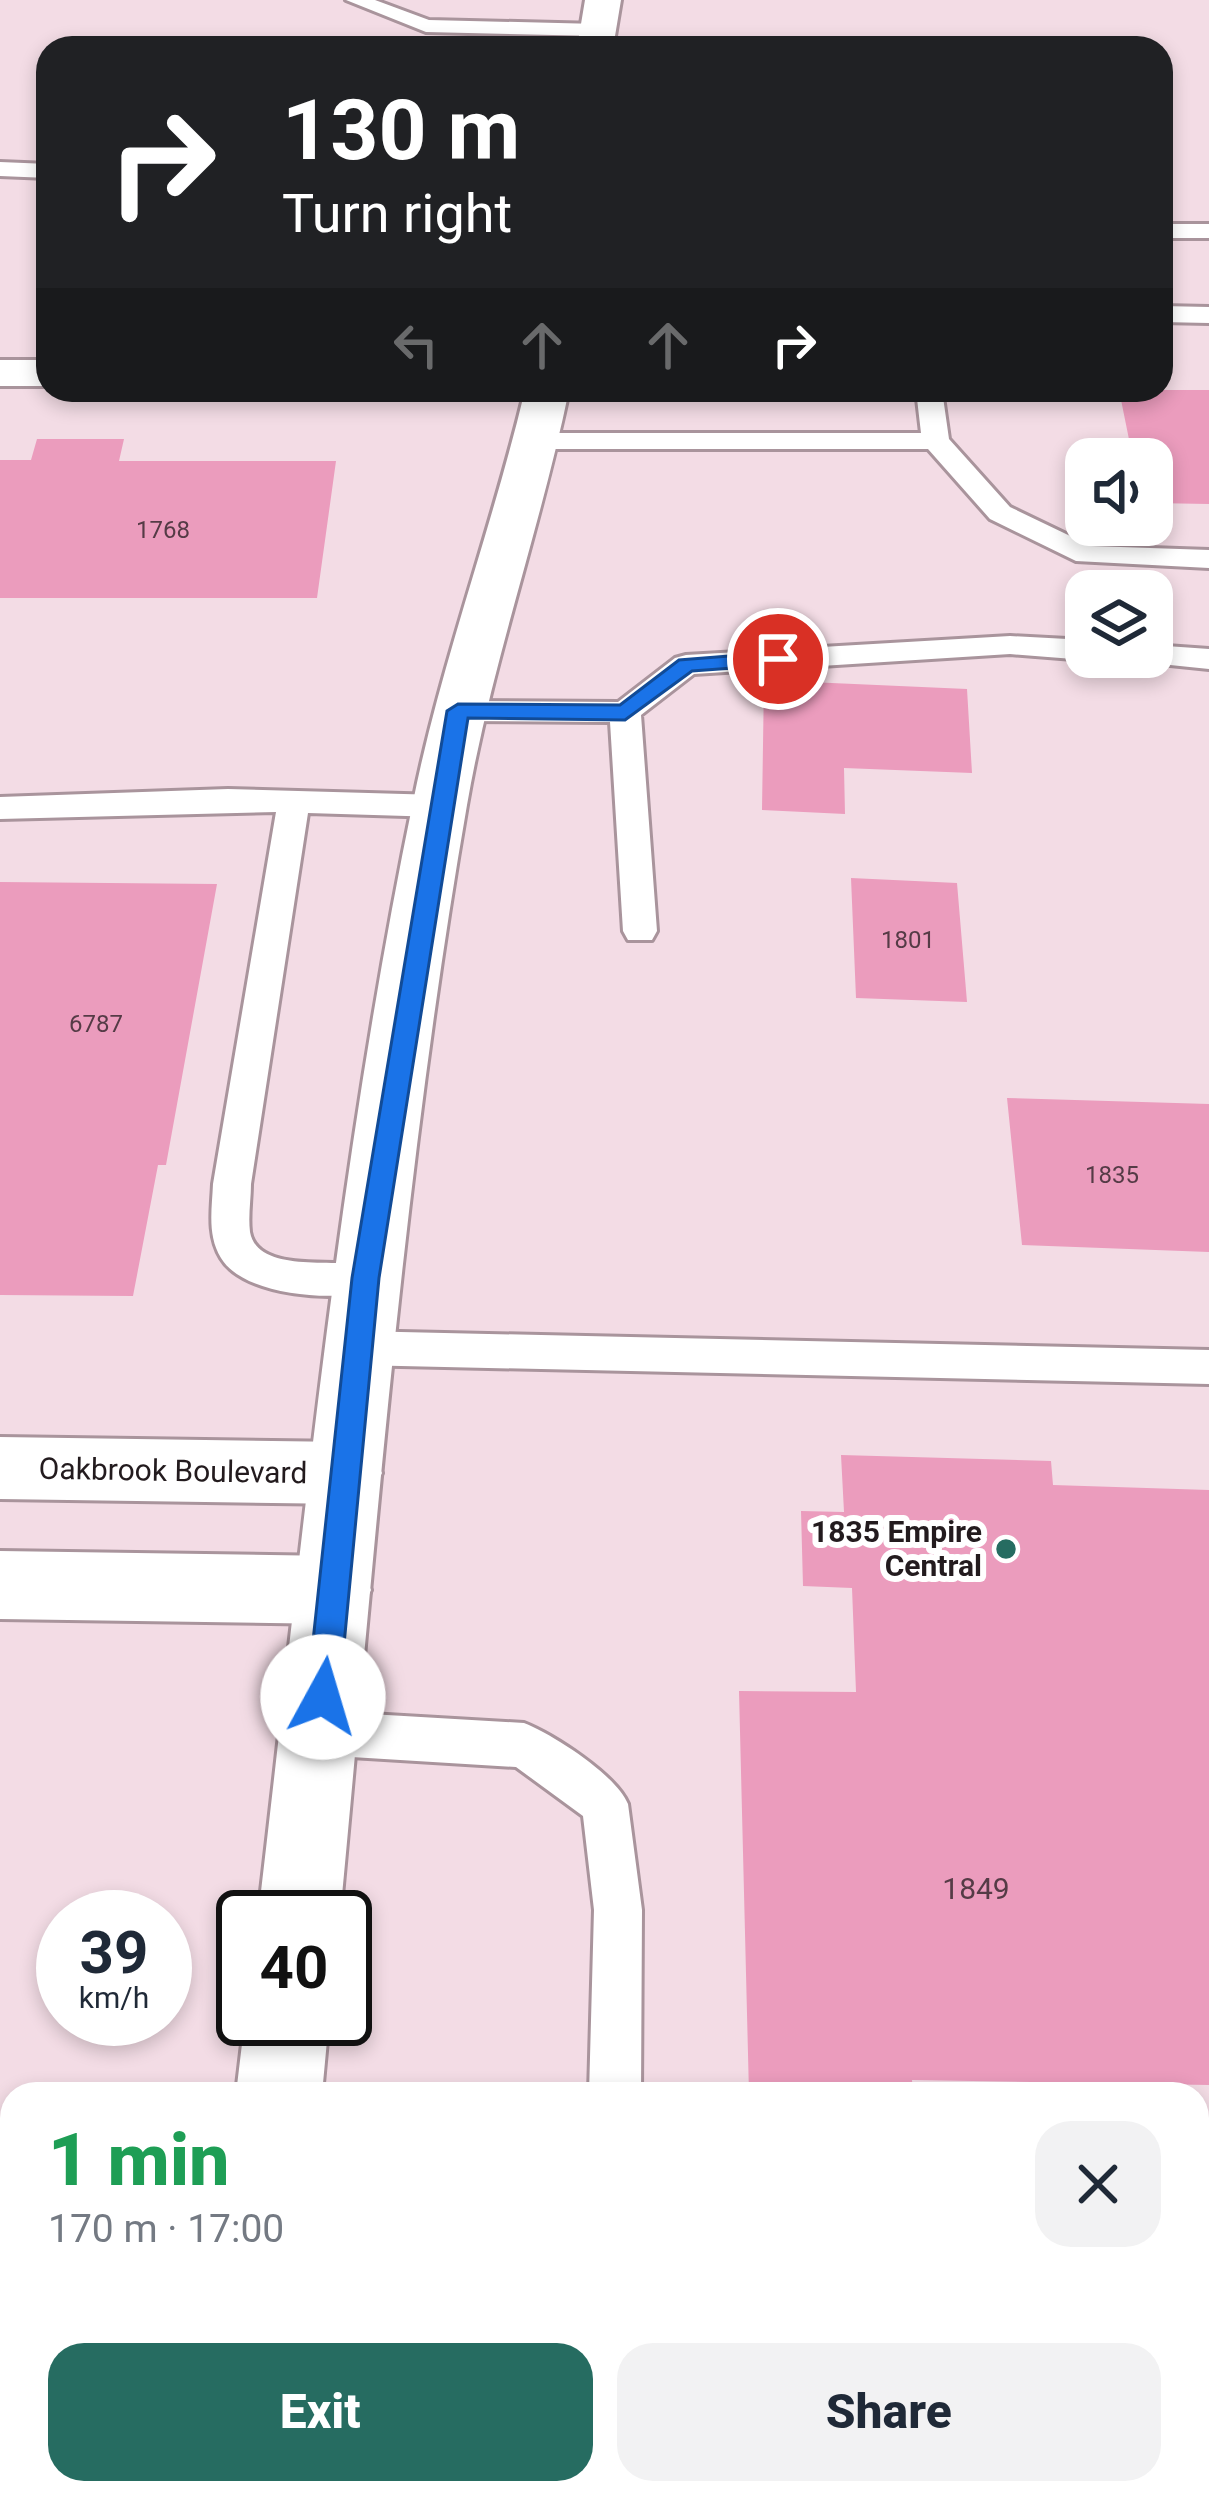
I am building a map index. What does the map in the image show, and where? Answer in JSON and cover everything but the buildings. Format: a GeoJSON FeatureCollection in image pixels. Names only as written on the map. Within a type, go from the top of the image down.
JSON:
{"type":"FeatureCollection","features":[{"type":"Feature","properties":{"kind":"street"},"geometry":{"type":"LineString","coordinates":[[0,373],[36,373]]}},
{"type":"Feature","properties":{"kind":"street"},"geometry":{"type":"LineString","coordinates":[[302,1890],[365,1278],[439,806],[458,711],[542,415]]}},
{"type":"Feature","properties":{"kind":"street","name":"Oakbrook Boulevard"},"geometry":{"type":"LineString","coordinates":[[0,1468],[346,1473]]}},
{"type":"Feature","properties":{"kind":"street"},"geometry":{"type":"LineString","coordinates":[[0,1585],[334,1590]]}},
{"type":"Feature","properties":{"kind":"street"},"geometry":{"type":"LineString","coordinates":[[280,2082],[284,2046]]}},
{"type":"Feature","properties":{"kind":"lane"},"geometry":{"type":"LineString","coordinates":[[356,0],[426,26],[598,31]]}},
{"type":"Feature","properties":{"kind":"lane"},"geometry":{"type":"LineString","coordinates":[[0,169],[36,170]]}},
{"type":"Feature","properties":{"kind":"lane"},"geometry":{"type":"LineString","coordinates":[[1173,231],[1209,231]]}},
{"type":"Feature","properties":{"kind":"lane"},"geometry":{"type":"LineString","coordinates":[[1173,314],[1209,315]]}},
{"type":"Feature","properties":{"kind":"lane"},"geometry":{"type":"LineString","coordinates":[[931,402],[936,441],[1000,512],[1086,555],[1209,559]]}},
{"type":"Feature","properties":{"kind":"lane"},"geometry":{"type":"LineString","coordinates":[[542,415],[936,441]]}},
{"type":"Feature","properties":{"kind":"lane"},"geometry":{"type":"LineString","coordinates":[[458,711],[625,712],[686,664],[1010,645],[1065,649]]}},
{"type":"Feature","properties":{"kind":"lane"},"geometry":{"type":"LineString","coordinates":[[1173,656],[1209,659]]}},
{"type":"Feature","properties":{"kind":"lane"},"geometry":{"type":"LineString","coordinates":[[625,712],[640,931]]}},
{"type":"Feature","properties":{"kind":"lane"},"geometry":{"type":"LineString","coordinates":[[0,808],[294,801],[439,806]]}},
{"type":"Feature","properties":{"kind":"lane"},"geometry":{"type":"LineString","coordinates":[[294,801],[232,1184],[230,1238],[248,1265],[274,1274],[365,1278]]}},
{"type":"Feature","properties":{"kind":"lane"},"geometry":{"type":"LineString","coordinates":[[357,1348],[1209,1366]]}},
{"type":"Feature","properties":{"kind":"lane"},"geometry":{"type":"LineString","coordinates":[[319,1733],[524,1745],[605,1804],[618,1910],[615,2082]]}},
{"type":"Feature","properties":{"kind":"place","name":"1835 Empire Central"},"geometry":{"type":"Point","coordinates":[1006,1549]}},
{"type":"Feature","properties":{"kind":"route"},"geometry":{"type":"LineString","coordinates":[[323,1697],[365,1278],[458,711],[625,712],[686,664],[778,659]]}}]}
